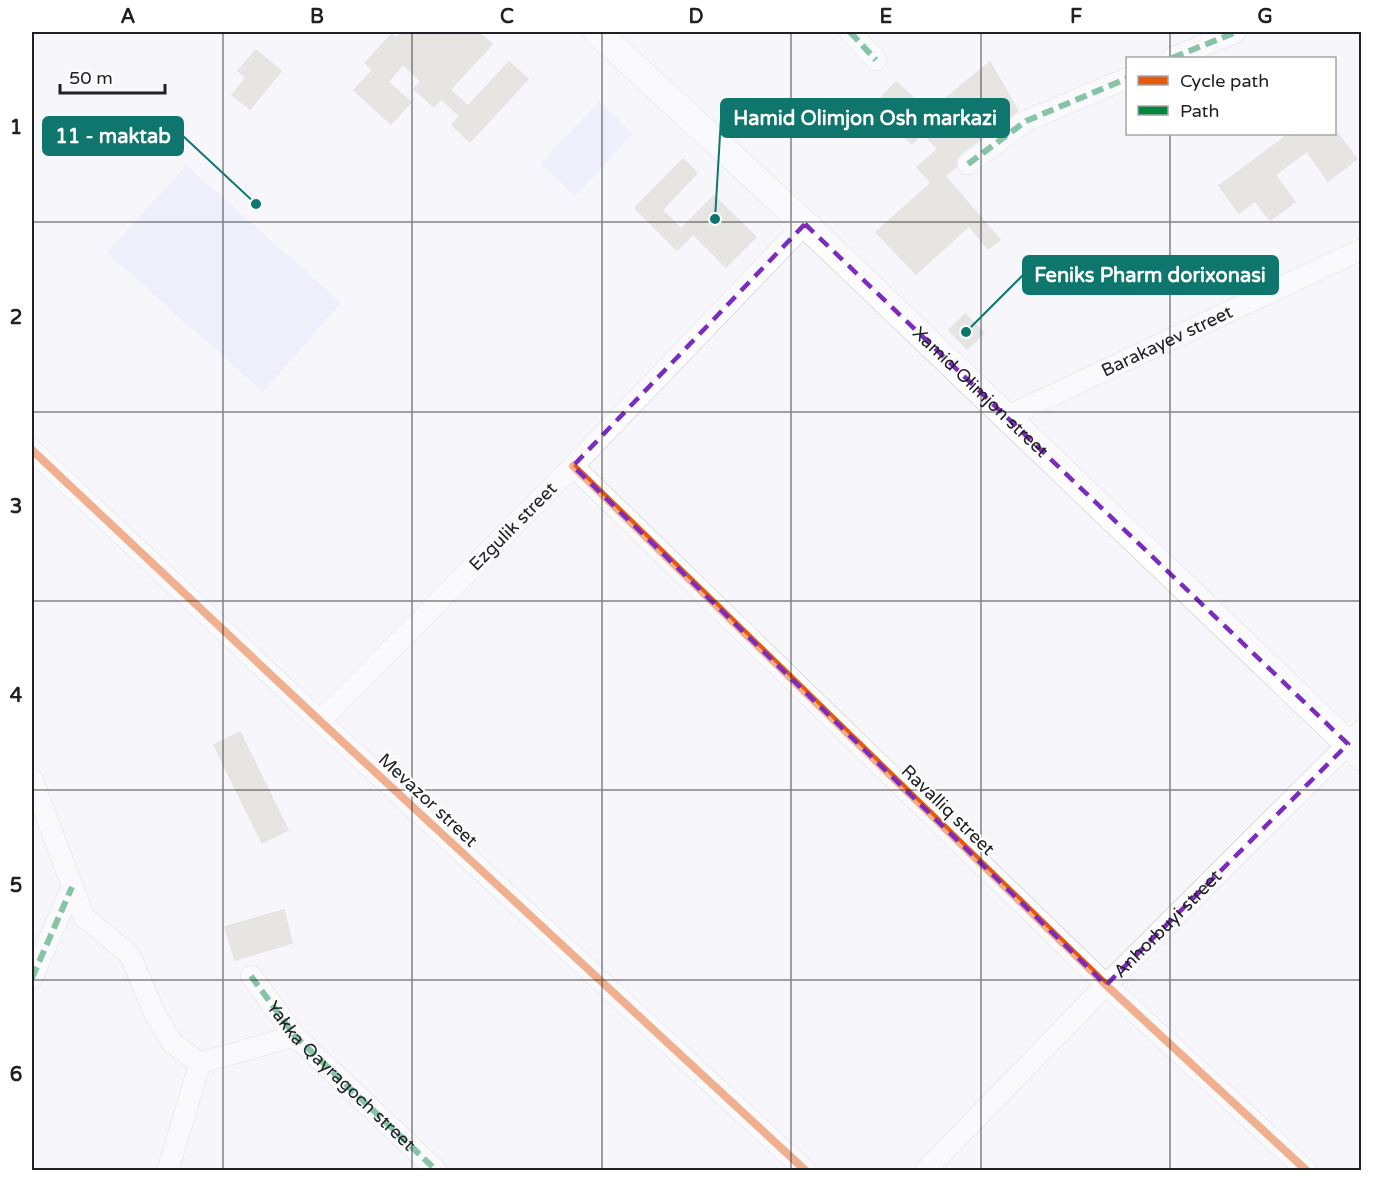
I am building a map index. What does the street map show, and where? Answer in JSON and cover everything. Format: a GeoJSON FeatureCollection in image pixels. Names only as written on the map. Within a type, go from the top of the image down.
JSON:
{"type":"FeatureCollection","features":[{"type":"Feature","properties":{"kind":"main road","name":"Xamid Olimjon street"},"geometry":{"type":"LineString","coordinates":[[597,32],[805,224],[1006,417],[1357,744]]}},
{"type":"Feature","properties":{"kind":"street"},"geometry":{"type":"LineString","coordinates":[[850,32],[876,60]]}},
{"type":"Feature","properties":{"kind":"street"},"geometry":{"type":"LineString","coordinates":[[1174,57],[1236,32]]}},
{"type":"Feature","properties":{"kind":"street"},"geometry":{"type":"LineString","coordinates":[[968,164],[1026,121],[1126,79]]}},
{"type":"Feature","properties":{"kind":"street","name":"Ezgulik street"},"geometry":{"type":"LineString","coordinates":[[320,721],[573,466],[805,224]]}},
{"type":"Feature","properties":{"kind":"street","name":"Barakayev street"},"geometry":{"type":"LineString","coordinates":[[1006,417],[1362,249]]}},
{"type":"Feature","properties":{"kind":"street","name":"Mevazor street"},"geometry":{"type":"LineString","coordinates":[[32,450],[320,721],[806,1170]]}},
{"type":"Feature","properties":{"kind":"street","name":"Ravalliq street"},"geometry":{"type":"LineString","coordinates":[[573,466],[1106,985],[1306,1170]]}},
{"type":"Feature","properties":{"kind":"street","name":"Anhorbuyi street"},"geometry":{"type":"LineString","coordinates":[[926,1170],[1106,985],[1357,744]]}},
{"type":"Feature","properties":{"kind":"street"},"geometry":{"type":"LineString","coordinates":[[32,779],[84,917],[130,955],[154,1012],[172,1043],[200,1063]]}},
{"type":"Feature","properties":{"kind":"street"},"geometry":{"type":"LineString","coordinates":[[32,978],[72,887]]}},
{"type":"Feature","properties":{"kind":"street","name":"Yakka Qayragoch street"},"geometry":{"type":"LineString","coordinates":[[251,976],[295,1036],[436,1170]]}},
{"type":"Feature","properties":{"kind":"street"},"geometry":{"type":"LineString","coordinates":[[200,1063],[295,1036]]}},
{"type":"Feature","properties":{"kind":"street"},"geometry":{"type":"LineString","coordinates":[[168,1170],[200,1063]]}},
{"type":"Feature","properties":{"kind":"highlighted area"},"geometry":{"type":"Polygon","coordinates":[[[805,224],[1348,744],[1106,985],[573,466],[805,224]]]}},
{"type":"Feature","properties":{"kind":"shaded area"},"geometry":{"type":"Polygon","coordinates":[[[599,102],[633,134],[575,196],[540,164],[599,102]]]}},
{"type":"Feature","properties":{"kind":"shaded area"},"geometry":{"type":"Polygon","coordinates":[[[186,165],[341,303],[263,392],[107,253],[186,165]]]}},
{"type":"Feature","properties":{"kind":"building"},"geometry":{"type":"Polygon","coordinates":[[[403,32],[478,32],[492,44],[450,90],[468,106],[509,62],[528,79],[470,142],[452,125],[460,116],[441,99],[434,107],[414,89],[421,81],[403,64],[388,82],[411,102],[391,124],[354,90],[373,70],[365,63],[392,34],[396,38],[403,32]]]}},
{"type":"Feature","properties":{"kind":"building"},"geometry":{"type":"Polygon","coordinates":[[[256,50],[281,71],[250,109],[232,95],[246,78],[238,71],[256,50]]]}},
{"type":"Feature","properties":{"kind":"building"},"geometry":{"type":"Polygon","coordinates":[[[990,62],[1018,111],[960,154],[956,159],[956,167],[945,176],[1000,240],[988,249],[969,226],[916,274],[876,232],[931,183],[917,167],[938,149],[922,133],[912,144],[872,107],[896,82],[929,112],[990,62]]]}},
{"type":"Feature","properties":{"kind":"building"},"geometry":{"type":"Polygon","coordinates":[[[1338,134],[1357,159],[1328,181],[1307,151],[1275,175],[1295,202],[1270,220],[1255,201],[1239,213],[1219,186],[1288,135],[1338,134]]]}},
{"type":"Feature","properties":{"kind":"building"},"geometry":{"type":"Polygon","coordinates":[[[683,159],[697,173],[662,210],[681,229],[714,196],[756,237],[726,267],[693,234],[677,250],[635,208],[683,159]]]}},
{"type":"Feature","properties":{"kind":"building"},"geometry":{"type":"Polygon","coordinates":[[[965,314],[984,333],[967,349],[949,330],[965,314]]]}},
{"type":"Feature","properties":{"kind":"building"},"geometry":{"type":"Polygon","coordinates":[[[240,732],[288,830],[262,843],[214,745],[240,732]]]}},
{"type":"Feature","properties":{"kind":"building"},"geometry":{"type":"Polygon","coordinates":[[[284,910],[292,943],[235,960],[225,927],[284,910]]]}},
{"type":"Feature","properties":{"kind":"marked path"},"geometry":{"type":"LineString","coordinates":[[850,32],[876,60]]}},
{"type":"Feature","properties":{"kind":"marked path"},"geometry":{"type":"LineString","coordinates":[[1174,57],[1236,32]]}},
{"type":"Feature","properties":{"kind":"marked path"},"geometry":{"type":"LineString","coordinates":[[968,164],[1026,121],[1126,79]]}},
{"type":"Feature","properties":{"kind":"marked path"},"geometry":{"type":"LineString","coordinates":[[32,978],[72,887]]}},
{"type":"Feature","properties":{"kind":"marked path"},"geometry":{"type":"LineString","coordinates":[[251,976],[295,1036],[436,1170]]}},
{"type":"Feature","properties":{"kind":"cycle path"},"geometry":{"type":"LineString","coordinates":[[32,450],[320,721],[805,1170]]}},
{"type":"Feature","properties":{"kind":"cycle path"},"geometry":{"type":"LineString","coordinates":[[573,466],[1106,985],[1306,1170]]}},
{"type":"Feature","properties":{"kind":"place","name":"11 - maktab"},"geometry":{"type":"Point","coordinates":[256,204]}},
{"type":"Feature","properties":{"kind":"place","name":"Hamid Olimjon Osh markazi"},"geometry":{"type":"Point","coordinates":[715,219]}},
{"type":"Feature","properties":{"kind":"place","name":"Feniks Pharm dorixonasi"},"geometry":{"type":"Point","coordinates":[966,332]}}]}
